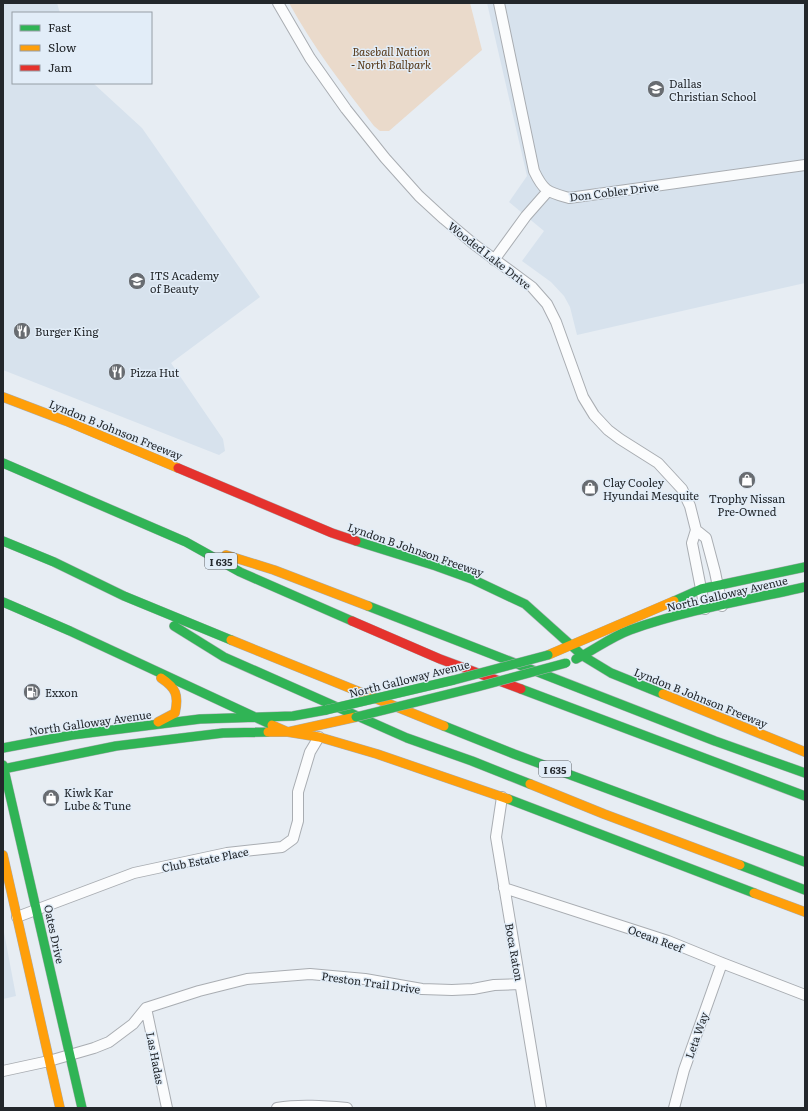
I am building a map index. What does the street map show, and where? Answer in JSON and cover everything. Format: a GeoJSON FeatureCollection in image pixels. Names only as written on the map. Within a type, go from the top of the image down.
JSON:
{"type":"FeatureCollection","features":[{"type":"Feature","properties":{"kind":"main road","name":"Lyndon B Johnson Freeway"},"geometry":{"type":"LineString","coordinates":[[3,397],[66,420],[332,533],[472,579],[525,604],[583,656],[611,673],[805,752]]}},
{"type":"Feature","properties":{"kind":"main road","name":"I 635"},"geometry":{"type":"LineString","coordinates":[[3,463],[186,542],[240,572],[440,658],[805,796]]}},
{"type":"Feature","properties":{"kind":"main road","name":"I 635"},"geometry":{"type":"LineString","coordinates":[[3,541],[54,562],[124,596],[307,672],[514,754],[805,862]]}},
{"type":"Feature","properties":{"kind":"main road"},"geometry":{"type":"LineString","coordinates":[[186,542],[274,570],[714,741],[805,772]]}},
{"type":"Feature","properties":{"kind":"main road","name":"North Galloway Avenue"},"geometry":{"type":"LineString","coordinates":[[3,748],[72,735],[146,727],[200,719],[293,716],[326,710],[454,680],[548,655],[701,590],[805,566]]}},
{"type":"Feature","properties":{"kind":"main road","name":"North Galloway Avenue"},"geometry":{"type":"LineString","coordinates":[[3,768],[116,746],[223,733],[288,732],[340,718],[356,717],[566,663],[583,656],[628,631],[705,609],[805,587]]}},
{"type":"Feature","properties":{"kind":"main road"},"geometry":{"type":"LineString","coordinates":[[124,596],[224,657],[407,738],[472,761],[805,890]]}},
{"type":"Feature","properties":{"kind":"main road"},"geometry":{"type":"LineString","coordinates":[[3,602],[70,631],[254,718],[288,732],[319,737],[377,754],[502,797],[805,912]]}},
{"type":"Feature","properties":{"kind":"main road"},"geometry":{"type":"LineString","coordinates":[[606,642],[604,654],[606,665],[611,673]]}},
{"type":"Feature","properties":{"kind":"main road"},"geometry":{"type":"LineString","coordinates":[[143,665],[166,681],[175,690],[178,702],[174,713],[166,719],[146,727]]}},
{"type":"Feature","properties":{"kind":"main road"},"geometry":{"type":"LineString","coordinates":[[344,744],[336,726],[340,718],[368,700]]}},
{"type":"Feature","properties":{"kind":"main road","name":"Oates Drive"},"geometry":{"type":"LineString","coordinates":[[3,768],[37,909],[82,1108]]}},
{"type":"Feature","properties":{"kind":"main road"},"geometry":{"type":"LineString","coordinates":[[3,855],[60,1108]]}},
{"type":"Feature","properties":{"kind":"street","name":"Wooded Lake Drive"},"geometry":{"type":"LineString","coordinates":[[278,3],[310,58],[346,109],[384,158],[419,196],[444,219],[494,260],[532,287],[547,304],[556,322],[583,397],[594,415],[608,430],[658,463],[682,489],[690,506],[696,530],[692,543],[705,609]]}},
{"type":"Feature","properties":{"kind":"street"},"geometry":{"type":"LineString","coordinates":[[494,260],[526,216],[548,191],[541,186],[534,172],[499,3]]}},
{"type":"Feature","properties":{"kind":"street","name":"Don Cobler Drive"},"geometry":{"type":"LineString","coordinates":[[548,191],[569,198],[805,165]]}},
{"type":"Feature","properties":{"kind":"street","name":"Wooded Lake Drive"},"geometry":{"type":"LineString","coordinates":[[696,530],[706,538],[722,606]]}},
{"type":"Feature","properties":{"kind":"street","name":"Club Estate Place"},"geometry":{"type":"LineString","coordinates":[[17,917],[134,873],[227,853],[282,847],[293,838],[298,821],[298,792],[310,752],[319,737]]}},
{"type":"Feature","properties":{"kind":"street","name":"Boca Raton"},"geometry":{"type":"LineString","coordinates":[[502,797],[496,837],[541,1108]]}},
{"type":"Feature","properties":{"kind":"street","name":"Ocean Reef"},"geometry":{"type":"LineString","coordinates":[[504,888],[668,940],[722,963],[805,995]]}},
{"type":"Feature","properties":{"kind":"street","name":"Leta Way"},"geometry":{"type":"LineString","coordinates":[[674,1108],[684,1070],[722,963]]}},
{"type":"Feature","properties":{"kind":"street","name":"Preston Trail Drive"},"geometry":{"type":"LineString","coordinates":[[146,1008],[199,991],[247,979],[310,974],[365,979],[422,990],[473,989],[494,985],[520,984]]}},
{"type":"Feature","properties":{"kind":"street"},"geometry":{"type":"LineString","coordinates":[[3,1071],[49,1061],[109,1042],[133,1024],[146,1008]]}},
{"type":"Feature","properties":{"kind":"street","name":"Las Hadas"},"geometry":{"type":"LineString","coordinates":[[146,1008],[167,1108]]}},
{"type":"Feature","properties":{"kind":"street"},"geometry":{"type":"LineString","coordinates":[[277,1108],[286,1106],[319,1106],[347,1108]]}},
{"type":"Feature","properties":{"kind":"shaded area"},"geometry":{"type":"Polygon","coordinates":[[[3,3],[57,3],[60,12],[12,12],[12,84],[94,84],[142,128],[260,297],[171,363],[223,439],[225,451],[219,455],[3,370],[3,3]]]}},
{"type":"Feature","properties":{"kind":"shaded area","name":"Dallas Christian School"},"geometry":{"type":"Polygon","coordinates":[[[487,3],[805,3],[805,283],[577,335],[570,307],[564,296],[551,282],[522,261],[544,231],[509,202],[527,176],[487,3]]]}},
{"type":"Feature","properties":{"kind":"shaded area"},"geometry":{"type":"Polygon","coordinates":[[[3,927],[16,996],[3,999],[3,927]]]}},
{"type":"Feature","properties":{"kind":"green space","name":"Baseball Nation - North Ballpark"},"geometry":{"type":"Polygon","coordinates":[[[289,3],[470,3],[482,50],[389,131],[380,131],[374,126],[351,97],[308,35],[289,3]]]}},
{"type":"Feature","properties":{"kind":"traffic: fast"},"geometry":{"type":"LineString","coordinates":[[3,463],[186,542],[240,572],[352,621]]}},
{"type":"Feature","properties":{"kind":"traffic: fast"},"geometry":{"type":"LineString","coordinates":[[3,541],[54,562],[124,596],[231,640]]}},
{"type":"Feature","properties":{"kind":"traffic: fast"},"geometry":{"type":"LineString","coordinates":[[356,541],[472,579],[525,604],[583,656],[611,673],[663,694]]}},
{"type":"Feature","properties":{"kind":"traffic: fast"},"geometry":{"type":"LineString","coordinates":[[674,601],[701,589],[805,567]]}},
{"type":"Feature","properties":{"kind":"traffic: fast"},"geometry":{"type":"LineString","coordinates":[[576,659],[623,633],[651,623],[717,606],[805,587]]}},
{"type":"Feature","properties":{"kind":"traffic: fast"},"geometry":{"type":"LineString","coordinates":[[3,602],[70,631],[272,725]]}},
{"type":"Feature","properties":{"kind":"traffic: fast"},"geometry":{"type":"LineString","coordinates":[[368,606],[715,741],[805,773]]}},
{"type":"Feature","properties":{"kind":"traffic: fast"},"geometry":{"type":"LineString","coordinates":[[174,626],[224,657],[407,738],[472,761],[530,784]]}},
{"type":"Feature","properties":{"kind":"traffic: fast"},"geometry":{"type":"LineString","coordinates":[[326,710],[454,680],[548,655]]}},
{"type":"Feature","properties":{"kind":"traffic: fast"},"geometry":{"type":"LineString","coordinates":[[356,717],[566,663]]}},
{"type":"Feature","properties":{"kind":"traffic: fast"},"geometry":{"type":"LineString","coordinates":[[521,689],[805,796]]}},
{"type":"Feature","properties":{"kind":"traffic: fast"},"geometry":{"type":"LineString","coordinates":[[3,748],[72,735],[200,719],[293,716],[326,710]]}},
{"type":"Feature","properties":{"kind":"traffic: fast"},"geometry":{"type":"LineString","coordinates":[[444,726],[514,754],[805,862]]}},
{"type":"Feature","properties":{"kind":"traffic: fast"},"geometry":{"type":"LineString","coordinates":[[3,769],[116,746],[223,733],[268,732]]}},
{"type":"Feature","properties":{"kind":"traffic: fast"},"geometry":{"type":"LineString","coordinates":[[3,765],[82,1108]]}},
{"type":"Feature","properties":{"kind":"traffic: fast"},"geometry":{"type":"LineString","coordinates":[[508,799],[754,893]]}},
{"type":"Feature","properties":{"kind":"traffic: fast"},"geometry":{"type":"LineString","coordinates":[[740,865],[805,890]]}},
{"type":"Feature","properties":{"kind":"traffic: slow"},"geometry":{"type":"LineString","coordinates":[[3,397],[66,421],[178,468]]}},
{"type":"Feature","properties":{"kind":"traffic: slow"},"geometry":{"type":"LineString","coordinates":[[226,555],[274,570],[368,606]]}},
{"type":"Feature","properties":{"kind":"traffic: slow"},"geometry":{"type":"LineString","coordinates":[[548,655],[674,601]]}},
{"type":"Feature","properties":{"kind":"traffic: slow"},"geometry":{"type":"LineString","coordinates":[[231,640],[444,726]]}},
{"type":"Feature","properties":{"kind":"traffic: slow"},"geometry":{"type":"LineString","coordinates":[[158,722],[175,713],[177,701],[173,689],[161,678]]}},
{"type":"Feature","properties":{"kind":"traffic: slow"},"geometry":{"type":"LineString","coordinates":[[663,694],[805,752]]}},
{"type":"Feature","properties":{"kind":"traffic: slow"},"geometry":{"type":"LineString","coordinates":[[268,732],[288,732],[356,717]]}},
{"type":"Feature","properties":{"kind":"traffic: slow"},"geometry":{"type":"LineString","coordinates":[[272,725],[288,732],[319,737],[377,754],[508,799]]}},
{"type":"Feature","properties":{"kind":"traffic: slow"},"geometry":{"type":"LineString","coordinates":[[530,784],[604,814],[740,865]]}},
{"type":"Feature","properties":{"kind":"traffic: slow"},"geometry":{"type":"LineString","coordinates":[[3,855],[60,1108]]}},
{"type":"Feature","properties":{"kind":"traffic: slow"},"geometry":{"type":"LineString","coordinates":[[754,893],[805,912]]}},
{"type":"Feature","properties":{"kind":"traffic: jam"},"geometry":{"type":"LineString","coordinates":[[178,468],[332,533],[356,541]]}},
{"type":"Feature","properties":{"kind":"traffic: jam"},"geometry":{"type":"LineString","coordinates":[[352,621],[440,659],[521,689]]}},
{"type":"Feature","properties":{"kind":"place","name":"Dallas Christian School"},"geometry":{"type":"Point","coordinates":[656,89]}},
{"type":"Feature","properties":{"kind":"place","name":"ITS Academy of Beauty"},"geometry":{"type":"Point","coordinates":[137,281]}},
{"type":"Feature","properties":{"kind":"place","name":"Burger King"},"geometry":{"type":"Point","coordinates":[22,331]}},
{"type":"Feature","properties":{"kind":"place","name":"Pizza Hut"},"geometry":{"type":"Point","coordinates":[117,372]}},
{"type":"Feature","properties":{"kind":"place","name":"Trophy Nissan Pre-Owned"},"geometry":{"type":"Point","coordinates":[747,480]}},
{"type":"Feature","properties":{"kind":"place","name":"Clay Cooley Hyundai Mesquite"},"geometry":{"type":"Point","coordinates":[590,488]}},
{"type":"Feature","properties":{"kind":"place","name":"Exxon"},"geometry":{"type":"Point","coordinates":[32,692]}},
{"type":"Feature","properties":{"kind":"place","name":"Kiwk Kar Lube & Tune"},"geometry":{"type":"Point","coordinates":[51,798]}}]}
